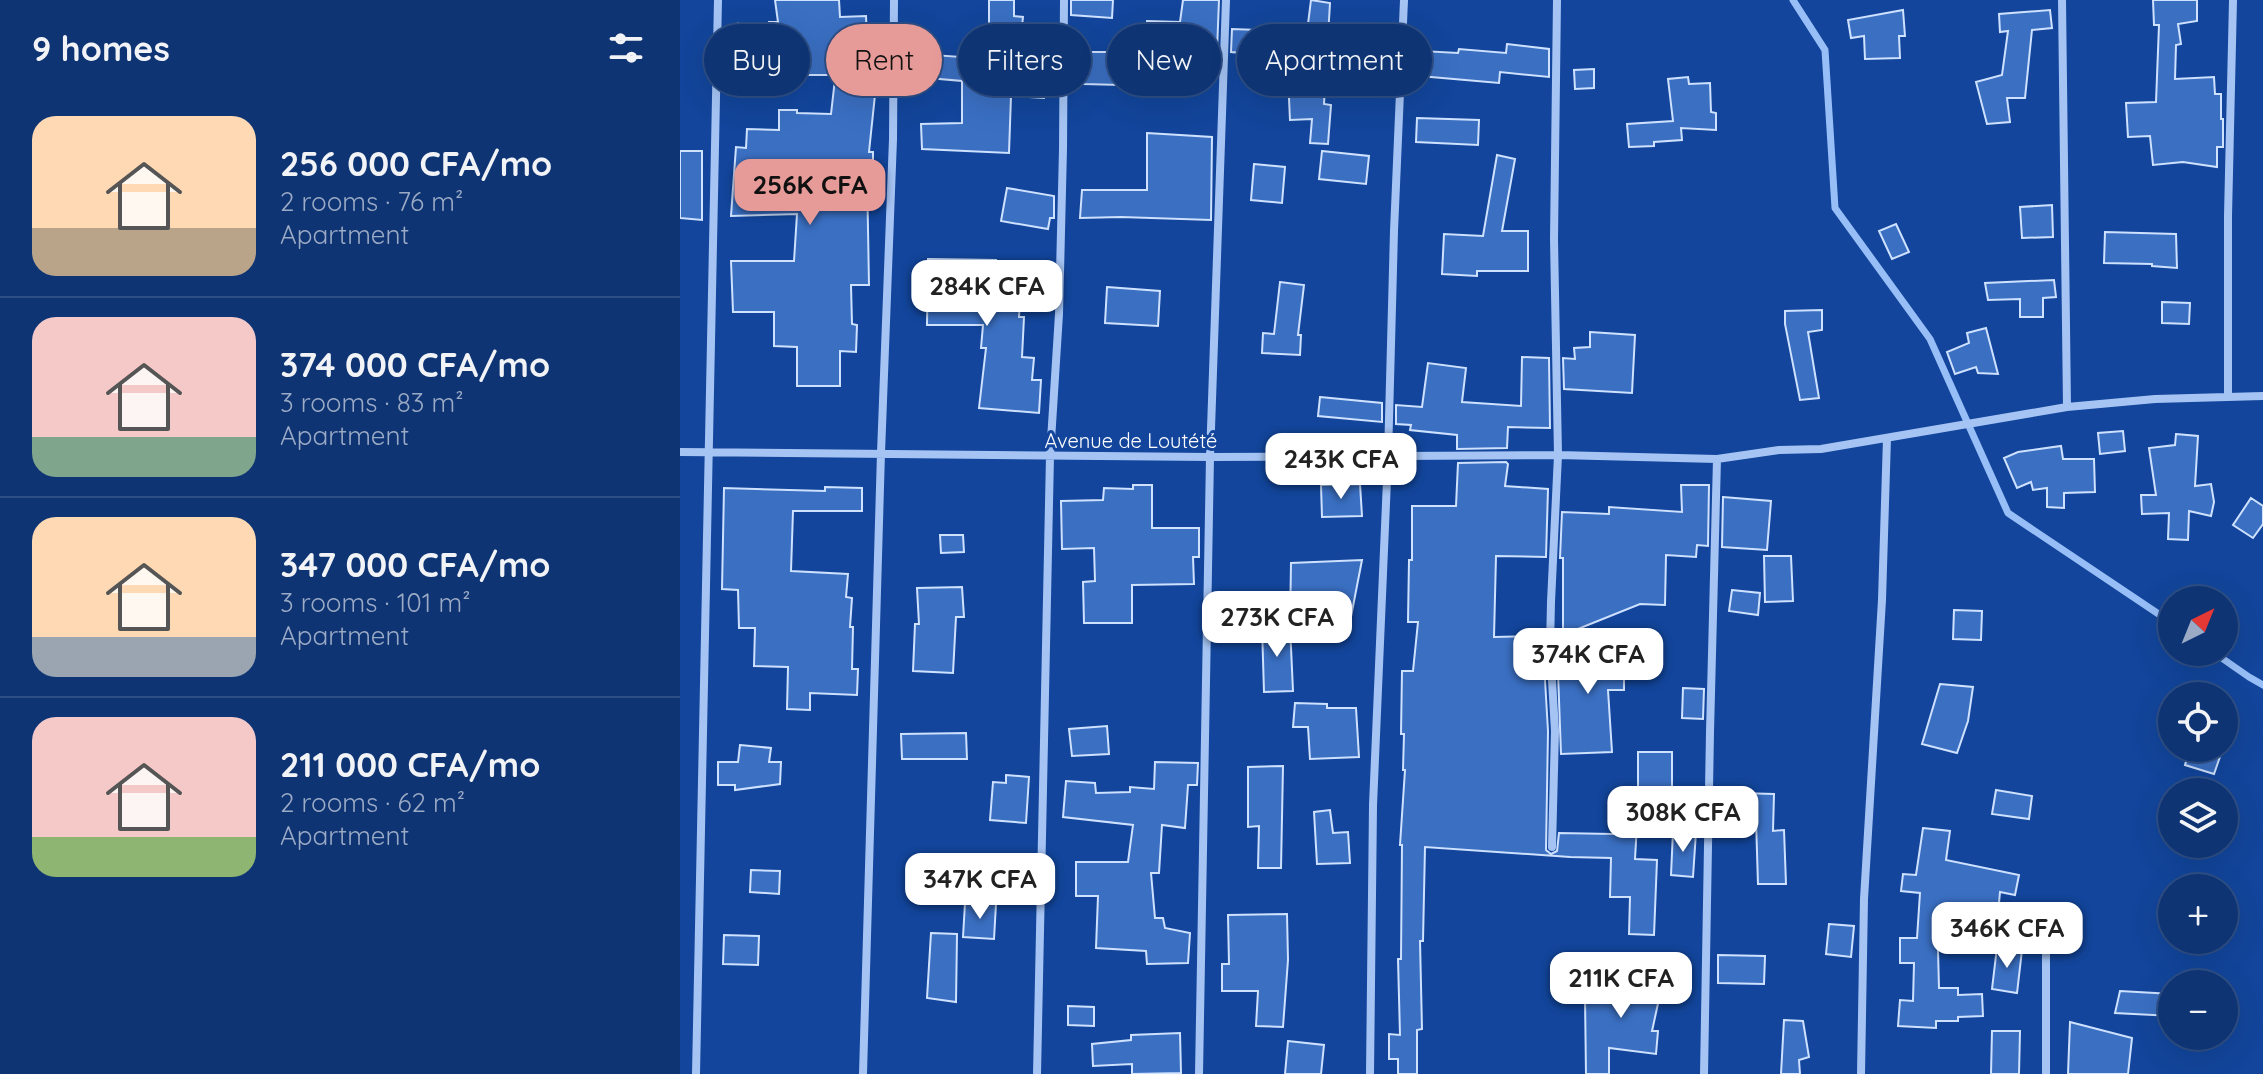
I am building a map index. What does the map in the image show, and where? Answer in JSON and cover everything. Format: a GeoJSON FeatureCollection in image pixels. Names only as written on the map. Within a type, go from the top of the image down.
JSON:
{"type":"FeatureCollection","features":[{"type":"Feature","properties":{"kind":"street"},"geometry":{"type":"LineString","coordinates":[[696,1074],[718,0]]}},
{"type":"Feature","properties":{"kind":"street"},"geometry":{"type":"LineString","coordinates":[[863,1074],[893,139],[894,0]]}},
{"type":"Feature","properties":{"kind":"street"},"geometry":{"type":"LineString","coordinates":[[1037,1074],[1050,456],[1059,314],[1064,0]]}},
{"type":"Feature","properties":{"kind":"street"},"geometry":{"type":"LineString","coordinates":[[1199,1074],[1210,457],[1226,0]]}},
{"type":"Feature","properties":{"kind":"street"},"geometry":{"type":"LineString","coordinates":[[1370,1074],[1373,805],[1404,0]]}},
{"type":"Feature","properties":{"kind":"street"},"geometry":{"type":"LineString","coordinates":[[1552,847],[1555,731],[1550,647],[1558,455],[1554,239],[1557,0]]}},
{"type":"Feature","properties":{"kind":"street"},"geometry":{"type":"LineString","coordinates":[[2062,0],[2067,407]]}},
{"type":"Feature","properties":{"kind":"street"},"geometry":{"type":"LineString","coordinates":[[2228,397],[2233,0]]}},
{"type":"Feature","properties":{"kind":"street","name":"Avenue de Loutété"},"geometry":{"type":"LineString","coordinates":[[680,452],[1210,457],[1558,455],[1717,459],[1779,450],[1821,449],[2067,407],[2155,399],[2263,396]]}},
{"type":"Feature","properties":{"kind":"street"},"geometry":{"type":"LineString","coordinates":[[1861,1074],[1864,899],[1882,600],[1887,438]]}},
{"type":"Feature","properties":{"kind":"street"},"geometry":{"type":"LineString","coordinates":[[1704,1074],[1717,459]]}},
{"type":"Feature","properties":{"kind":"street"},"geometry":{"type":"LineString","coordinates":[[2046,918],[2046,1074]]}},
{"type":"Feature","properties":{"kind":"building"},"geometry":{"type":"Polygon","coordinates":[[[775,0],[839,0],[840,17],[866,16],[866,24],[826,24],[826,75],[810,75],[810,24],[769,24],[778,22],[775,0]]]}},
{"type":"Feature","properties":{"kind":"building"},"geometry":{"type":"Polygon","coordinates":[[[989,0],[1014,0],[1014,16],[1023,17],[1022,24],[989,24],[989,0]]]}},
{"type":"Feature","properties":{"kind":"building"},"geometry":{"type":"Polygon","coordinates":[[[1071,0],[1113,0],[1112,18],[1071,15],[1071,0]]]}},
{"type":"Feature","properties":{"kind":"building"},"geometry":{"type":"Polygon","coordinates":[[[1183,0],[1219,0],[1218,24],[1147,24],[1147,21],[1180,22],[1183,0]]]}},
{"type":"Feature","properties":{"kind":"building"},"geometry":{"type":"Polygon","coordinates":[[[1311,0],[1330,3],[1329,24],[1308,24],[1311,0]]]}},
{"type":"Feature","properties":{"kind":"building"},"geometry":{"type":"Polygon","coordinates":[[[2153,0],[2197,0],[2197,21],[2178,24],[2181,44],[2176,45],[2175,79],[2214,77],[2215,94],[2221,94],[2223,119],[2223,147],[2217,147],[2217,167],[2183,162],[2153,165],[2150,136],[2128,137],[2126,103],[2156,102],[2159,25],[2154,25],[2153,0]]]}},
{"type":"Feature","properties":{"kind":"building"},"geometry":{"type":"Polygon","coordinates":[[[1903,10],[1905,36],[1899,36],[1900,58],[1865,59],[1864,36],[1851,38],[1848,20],[1903,10]]]}},
{"type":"Feature","properties":{"kind":"building"},"geometry":{"type":"Polygon","coordinates":[[[2050,10],[2052,28],[2032,30],[2025,98],[2007,98],[2010,122],[1987,124],[1976,82],[2002,75],[2008,31],[2000,32],[1999,14],[2050,10]]]}},
{"type":"Feature","properties":{"kind":"building"},"geometry":{"type":"Polygon","coordinates":[[[1232,29],[1237,29],[1237,53],[1231,52],[1232,29]]]}},
{"type":"Feature","properties":{"kind":"building"},"geometry":{"type":"Polygon","coordinates":[[[1507,44],[1549,49],[1549,77],[1500,72],[1499,83],[1432,77],[1432,52],[1458,53],[1459,49],[1506,53],[1507,44]]]}},
{"type":"Feature","properties":{"kind":"building"},"geometry":{"type":"Polygon","coordinates":[[[1091,52],[1107,52],[1107,85],[1091,84],[1091,52]]]}},
{"type":"Feature","properties":{"kind":"building"},"geometry":{"type":"Polygon","coordinates":[[[942,56],[958,57],[958,81],[942,79],[942,56]]]}},
{"type":"Feature","properties":{"kind":"building"},"geometry":{"type":"Polygon","coordinates":[[[1594,69],[1594,88],[1575,89],[1574,70],[1594,69]]]}},
{"type":"Feature","properties":{"kind":"building"},"geometry":{"type":"Polygon","coordinates":[[[1688,77],[1689,84],[1710,83],[1711,112],[1716,113],[1716,130],[1681,128],[1682,140],[1629,147],[1627,124],[1673,121],[1668,79],[1688,77]]]}},
{"type":"Feature","properties":{"kind":"building"},"geometry":{"type":"Polygon","coordinates":[[[833,96],[875,96],[869,152],[873,152],[873,173],[867,173],[869,285],[851,285],[852,324],[857,325],[856,352],[840,351],[840,386],[797,386],[797,347],[774,346],[774,312],[733,312],[731,261],[794,261],[797,214],[731,216],[736,147],[746,148],[747,129],[779,130],[779,110],[831,114],[833,96]]]}},
{"type":"Feature","properties":{"kind":"building"},"geometry":{"type":"Polygon","coordinates":[[[962,96],[1011,96],[1009,153],[922,149],[921,124],[962,123],[962,96]]]}},
{"type":"Feature","properties":{"kind":"building"},"geometry":{"type":"Polygon","coordinates":[[[1289,96],[1324,96],[1324,104],[1331,105],[1328,144],[1310,143],[1312,119],[1290,120],[1289,96]]]}},
{"type":"Feature","properties":{"kind":"building"},"geometry":{"type":"Polygon","coordinates":[[[1417,118],[1479,120],[1478,145],[1416,142],[1417,118]]]}},
{"type":"Feature","properties":{"kind":"building"},"geometry":{"type":"Polygon","coordinates":[[[1147,133],[1212,137],[1211,220],[1080,218],[1082,190],[1147,190],[1147,133]]]}},
{"type":"Feature","properties":{"kind":"building"},"geometry":{"type":"Polygon","coordinates":[[[680,151],[702,151],[702,220],[680,218],[680,151]]]}},
{"type":"Feature","properties":{"kind":"building"},"geometry":{"type":"Polygon","coordinates":[[[1322,151],[1369,156],[1366,184],[1319,179],[1322,151]]]}},
{"type":"Feature","properties":{"kind":"building"},"geometry":{"type":"Polygon","coordinates":[[[1497,155],[1515,159],[1502,231],[1528,231],[1528,271],[1477,271],[1477,276],[1442,274],[1444,234],[1483,236],[1497,155]]]}},
{"type":"Feature","properties":{"kind":"building"},"geometry":{"type":"Polygon","coordinates":[[[1254,164],[1285,167],[1282,203],[1251,200],[1254,164]]]}},
{"type":"Feature","properties":{"kind":"building"},"geometry":{"type":"Polygon","coordinates":[[[1007,188],[1054,196],[1054,218],[1050,218],[1048,229],[1001,221],[1007,188]]]}},
{"type":"Feature","properties":{"kind":"building"},"geometry":{"type":"Polygon","coordinates":[[[2052,205],[2053,237],[2022,238],[2020,207],[2052,205]]]}},
{"type":"Feature","properties":{"kind":"building"},"geometry":{"type":"Polygon","coordinates":[[[1896,224],[1909,252],[1892,259],[1879,231],[1896,224]]]}},
{"type":"Feature","properties":{"kind":"building"},"geometry":{"type":"Polygon","coordinates":[[[2105,232],[2176,234],[2177,268],[2104,263],[2105,232]]]}},
{"type":"Feature","properties":{"kind":"building"},"geometry":{"type":"Polygon","coordinates":[[[928,259],[996,260],[993,286],[1021,284],[1019,317],[1024,317],[1022,357],[1034,358],[1032,380],[1041,380],[1039,413],[979,408],[986,348],[981,348],[983,325],[927,325],[928,259]]]}},
{"type":"Feature","properties":{"kind":"building"},"geometry":{"type":"Polygon","coordinates":[[[2054,280],[2056,297],[2043,298],[2043,317],[2020,317],[2020,299],[1988,300],[1985,283],[2054,280]]]}},
{"type":"Feature","properties":{"kind":"building"},"geometry":{"type":"Polygon","coordinates":[[[1280,282],[1304,285],[1298,335],[1301,335],[1300,355],[1262,353],[1263,333],[1274,334],[1280,282]]]}},
{"type":"Feature","properties":{"kind":"building"},"geometry":{"type":"Polygon","coordinates":[[[1107,287],[1160,291],[1158,326],[1105,323],[1107,287]]]}},
{"type":"Feature","properties":{"kind":"building"},"geometry":{"type":"Polygon","coordinates":[[[2162,302],[2190,303],[2189,324],[2162,323],[2162,302]]]}},
{"type":"Feature","properties":{"kind":"building"},"geometry":{"type":"Polygon","coordinates":[[[1822,310],[1822,330],[1808,332],[1819,398],[1800,400],[1785,311],[1822,310]]]}},
{"type":"Feature","properties":{"kind":"building"},"geometry":{"type":"Polygon","coordinates":[[[1986,328],[1998,374],[1978,373],[1976,367],[1955,374],[1947,352],[1969,343],[1967,333],[1986,328]]]}},
{"type":"Feature","properties":{"kind":"building"},"geometry":{"type":"Polygon","coordinates":[[[1590,332],[1635,335],[1632,393],[1564,389],[1563,358],[1575,359],[1574,348],[1590,347],[1590,332]]]}},
{"type":"Feature","properties":{"kind":"building"},"geometry":{"type":"Polygon","coordinates":[[[1522,357],[1549,358],[1550,428],[1508,427],[1507,448],[1457,449],[1457,435],[1410,430],[1411,425],[1396,424],[1396,405],[1422,407],[1428,363],[1466,368],[1462,402],[1521,406],[1522,357]]]}},
{"type":"Feature","properties":{"kind":"building"},"geometry":{"type":"Polygon","coordinates":[[[1320,397],[1382,403],[1382,422],[1318,416],[1320,397]]]}},
{"type":"Feature","properties":{"kind":"building"},"geometry":{"type":"Polygon","coordinates":[[[2123,431],[2125,451],[2100,454],[2098,433],[2123,431]]]}},
{"type":"Feature","properties":{"kind":"building"},"geometry":{"type":"Polygon","coordinates":[[[2176,434],[2198,436],[2195,486],[2211,484],[2214,502],[2211,516],[2189,511],[2188,540],[2168,539],[2169,513],[2142,514],[2141,495],[2156,495],[2149,448],[2175,445],[2176,434]]]}},
{"type":"Feature","properties":{"kind":"building"},"geometry":{"type":"Polygon","coordinates":[[[2061,446],[2063,459],[2094,459],[2095,492],[2064,493],[2064,508],[2047,507],[2047,488],[2033,490],[2031,482],[2017,488],[2004,458],[2018,452],[2061,446]]]}},
{"type":"Feature","properties":{"kind":"building"},"geometry":{"type":"Polygon","coordinates":[[[1506,462],[1505,486],[1548,489],[1546,557],[1496,556],[1494,637],[1543,636],[1543,642],[1533,646],[1543,646],[1548,731],[1546,850],[1551,854],[1557,851],[1559,833],[1613,834],[1615,805],[1638,807],[1635,859],[1657,860],[1654,935],[1629,934],[1630,897],[1610,897],[1611,858],[1425,847],[1423,941],[1420,941],[1422,1029],[1417,1030],[1417,1074],[1398,1074],[1398,1059],[1389,1059],[1389,1034],[1400,1035],[1400,845],[1405,770],[1404,734],[1401,734],[1402,671],[1413,671],[1418,622],[1408,622],[1412,506],[1456,506],[1458,463],[1506,462]]]}},
{"type":"Feature","properties":{"kind":"building"},"geometry":{"type":"Polygon","coordinates":[[[1360,484],[1362,516],[1322,517],[1321,485],[1360,484]]]}},
{"type":"Feature","properties":{"kind":"building"},"geometry":{"type":"Polygon","coordinates":[[[1133,485],[1152,485],[1152,528],[1199,528],[1199,557],[1193,557],[1194,584],[1132,585],[1132,623],[1084,623],[1083,582],[1095,581],[1094,548],[1062,549],[1061,501],[1103,500],[1104,488],[1133,489],[1133,485]]]}},
{"type":"Feature","properties":{"kind":"building"},"geometry":{"type":"Polygon","coordinates":[[[1681,485],[1709,485],[1708,546],[1697,545],[1696,557],[1666,555],[1665,605],[1640,604],[1563,635],[1562,512],[1609,514],[1609,507],[1682,512],[1681,485]]]}},
{"type":"Feature","properties":{"kind":"building"},"geometry":{"type":"Polygon","coordinates":[[[825,487],[862,488],[862,511],[793,511],[791,571],[848,574],[846,597],[852,598],[852,669],[858,669],[857,695],[810,693],[810,710],[787,709],[788,667],[754,666],[755,628],[739,628],[738,590],[722,589],[724,488],[825,491],[825,487]]]}},
{"type":"Feature","properties":{"kind":"building"},"geometry":{"type":"Polygon","coordinates":[[[1723,497],[1771,501],[1767,550],[1722,547],[1723,497]]]}},
{"type":"Feature","properties":{"kind":"building"},"geometry":{"type":"Polygon","coordinates":[[[2251,498],[2263,506],[2263,524],[2253,538],[2233,525],[2251,498]]]}},
{"type":"Feature","properties":{"kind":"building"},"geometry":{"type":"Polygon","coordinates":[[[940,535],[963,535],[964,552],[941,553],[940,535]]]}},
{"type":"Feature","properties":{"kind":"building"},"geometry":{"type":"Polygon","coordinates":[[[1764,556],[1791,556],[1793,601],[1765,602],[1764,556]]]}},
{"type":"Feature","properties":{"kind":"building"},"geometry":{"type":"Polygon","coordinates":[[[1362,560],[1349,627],[1290,626],[1291,563],[1362,560]]]}},
{"type":"Feature","properties":{"kind":"building"},"geometry":{"type":"Polygon","coordinates":[[[962,587],[964,617],[956,617],[953,673],[913,671],[915,624],[919,624],[917,588],[962,587]]]}},
{"type":"Feature","properties":{"kind":"building"},"geometry":{"type":"Polygon","coordinates":[[[1732,590],[1760,593],[1758,615],[1729,611],[1732,590]]]}},
{"type":"Feature","properties":{"kind":"building"},"geometry":{"type":"Polygon","coordinates":[[[1954,610],[1982,611],[1981,640],[1953,639],[1954,610]]]}},
{"type":"Feature","properties":{"kind":"building"},"geometry":{"type":"Polygon","coordinates":[[[1290,626],[1293,691],[1264,692],[1262,627],[1290,626]]]}},
{"type":"Feature","properties":{"kind":"building"},"geometry":{"type":"Polygon","coordinates":[[[1624,645],[1624,690],[1608,690],[1612,752],[1561,754],[1557,646],[1624,645]]]}},
{"type":"Feature","properties":{"kind":"building"},"geometry":{"type":"Polygon","coordinates":[[[1940,684],[1973,687],[1968,721],[1957,753],[1922,744],[1940,684]]]}},
{"type":"Feature","properties":{"kind":"building"},"geometry":{"type":"Polygon","coordinates":[[[1683,688],[1704,689],[1703,719],[1682,718],[1683,688]]]}},
{"type":"Feature","properties":{"kind":"building"},"geometry":{"type":"Polygon","coordinates":[[[1295,703],[1356,708],[1359,757],[1310,759],[1308,727],[1293,727],[1295,703]]]}},
{"type":"Feature","properties":{"kind":"building"},"geometry":{"type":"Polygon","coordinates":[[[1107,726],[1109,754],[1072,756],[1069,729],[1107,726]]]}},
{"type":"Feature","properties":{"kind":"building"},"geometry":{"type":"Polygon","coordinates":[[[966,733],[967,759],[902,759],[901,734],[966,733]]]}},
{"type":"Feature","properties":{"kind":"building"},"geometry":{"type":"Polygon","coordinates":[[[740,745],[771,748],[769,762],[781,762],[780,784],[735,790],[735,785],[718,785],[718,762],[738,762],[740,745]]]}},
{"type":"Feature","properties":{"kind":"building"},"geometry":{"type":"Polygon","coordinates":[[[1638,752],[1672,752],[1672,812],[1638,809],[1638,752]]]}},
{"type":"Feature","properties":{"kind":"building"},"geometry":{"type":"Polygon","coordinates":[[[1155,762],[1198,763],[1197,785],[1188,785],[1185,828],[1162,825],[1159,873],[1151,873],[1155,918],[1163,918],[1165,928],[1190,933],[1188,963],[1147,964],[1146,951],[1096,948],[1098,896],[1076,896],[1076,862],[1128,862],[1133,825],[1063,817],[1066,781],[1095,783],[1096,793],[1130,792],[1130,787],[1154,789],[1155,762]]]}},
{"type":"Feature","properties":{"kind":"building"},"geometry":{"type":"Polygon","coordinates":[[[2186,762],[2218,762],[2214,774],[2185,765],[2186,762]]]}},
{"type":"Feature","properties":{"kind":"building"},"geometry":{"type":"Polygon","coordinates":[[[1283,766],[1281,868],[1258,868],[1259,826],[1248,827],[1248,767],[1283,766]]]}},
{"type":"Feature","properties":{"kind":"building"},"geometry":{"type":"Polygon","coordinates":[[[1006,775],[1029,777],[1026,823],[990,820],[993,782],[1006,783],[1006,775]]]}},
{"type":"Feature","properties":{"kind":"building"},"geometry":{"type":"Polygon","coordinates":[[[1996,790],[2032,796],[2029,819],[1992,814],[1996,790]]]}},
{"type":"Feature","properties":{"kind":"building"},"geometry":{"type":"Polygon","coordinates":[[[1739,793],[1774,794],[1773,831],[1784,830],[1786,884],[1758,884],[1756,820],[1738,819],[1739,793]]]}},
{"type":"Feature","properties":{"kind":"building"},"geometry":{"type":"Polygon","coordinates":[[[1330,810],[1333,833],[1348,832],[1350,863],[1317,864],[1314,812],[1330,810]]]}},
{"type":"Feature","properties":{"kind":"building"},"geometry":{"type":"Polygon","coordinates":[[[1923,828],[1950,831],[1946,860],[2019,875],[2015,895],[2000,892],[1997,924],[1976,922],[1976,915],[1937,912],[1939,988],[1958,988],[1958,995],[1982,994],[1983,1016],[1936,1021],[1936,1028],[1898,1026],[1900,1000],[1913,1001],[1914,963],[1900,963],[1900,938],[1917,938],[1920,893],[1901,891],[1903,874],[1916,875],[1923,828]]]}},
{"type":"Feature","properties":{"kind":"building"},"geometry":{"type":"Polygon","coordinates":[[[1673,831],[1696,832],[1693,877],[1671,875],[1673,831]]]}},
{"type":"Feature","properties":{"kind":"building"},"geometry":{"type":"Polygon","coordinates":[[[919,867],[942,869],[941,887],[917,885],[919,867]]]}},
{"type":"Feature","properties":{"kind":"building"},"geometry":{"type":"Polygon","coordinates":[[[751,870],[780,871],[779,894],[750,892],[751,870]]]}},
{"type":"Feature","properties":{"kind":"building"},"geometry":{"type":"Polygon","coordinates":[[[965,903],[996,904],[994,939],[963,937],[965,903]]]}},
{"type":"Feature","properties":{"kind":"building"},"geometry":{"type":"Polygon","coordinates":[[[1287,914],[1288,960],[1283,1027],[1256,1026],[1258,991],[1222,991],[1222,964],[1229,964],[1228,915],[1287,914]]]}},
{"type":"Feature","properties":{"kind":"building"},"geometry":{"type":"Polygon","coordinates":[[[1829,924],[1854,926],[1851,957],[1826,954],[1829,924]]]}},
{"type":"Feature","properties":{"kind":"building"},"geometry":{"type":"Polygon","coordinates":[[[931,933],[957,934],[956,1002],[927,998],[931,933]]]}},
{"type":"Feature","properties":{"kind":"building"},"geometry":{"type":"Polygon","coordinates":[[[724,935],[759,936],[758,965],[723,964],[724,935]]]}},
{"type":"Feature","properties":{"kind":"building"},"geometry":{"type":"Polygon","coordinates":[[[1997,947],[2022,950],[2017,993],[1992,989],[1997,947]]]}},
{"type":"Feature","properties":{"kind":"building"},"geometry":{"type":"Polygon","coordinates":[[[1718,955],[1765,956],[1764,984],[1718,983],[1718,955]]]}},
{"type":"Feature","properties":{"kind":"building"},"geometry":{"type":"Polygon","coordinates":[[[1641,957],[1646,980],[1645,996],[1659,999],[1652,1031],[1658,1031],[1656,1054],[1609,1048],[1609,1074],[1586,1074],[1585,998],[1622,998],[1618,960],[1641,957]]]}},
{"type":"Feature","properties":{"kind":"building"},"geometry":{"type":"Polygon","coordinates":[[[2120,991],[2158,993],[2158,1015],[2115,1013],[2120,991]]]}},
{"type":"Feature","properties":{"kind":"building"},"geometry":{"type":"Polygon","coordinates":[[[1068,1006],[1094,1007],[1094,1026],[1068,1025],[1068,1006]]]}},
{"type":"Feature","properties":{"kind":"building"},"geometry":{"type":"Polygon","coordinates":[[[1784,1020],[1803,1021],[1809,1057],[1799,1060],[1800,1074],[1781,1074],[1784,1020]]]}},
{"type":"Feature","properties":{"kind":"building"},"geometry":{"type":"Polygon","coordinates":[[[2070,1022],[2132,1038],[2128,1074],[2068,1074],[2070,1022]]]}},
{"type":"Feature","properties":{"kind":"building"},"geometry":{"type":"Polygon","coordinates":[[[1992,1031],[2020,1031],[2019,1074],[1991,1074],[1992,1031]]]}},
{"type":"Feature","properties":{"kind":"building"},"geometry":{"type":"Polygon","coordinates":[[[1180,1033],[1181,1073],[1132,1074],[1132,1064],[1093,1066],[1092,1044],[1131,1040],[1131,1035],[1180,1033]]]}},
{"type":"Feature","properties":{"kind":"building"},"geometry":{"type":"Polygon","coordinates":[[[1288,1041],[1324,1045],[1321,1074],[1285,1074],[1288,1041]]]}},
{"type":"Feature","properties":{"kind":"waterway"},"geometry":{"type":"LineString","coordinates":[[1793,0],[1825,50],[1835,208],[1930,339],[2008,513],[2158,614]]}},
{"type":"Feature","properties":{"kind":"waterway"},"geometry":{"type":"LineString","coordinates":[[2233,666],[2263,685]]}}]}
